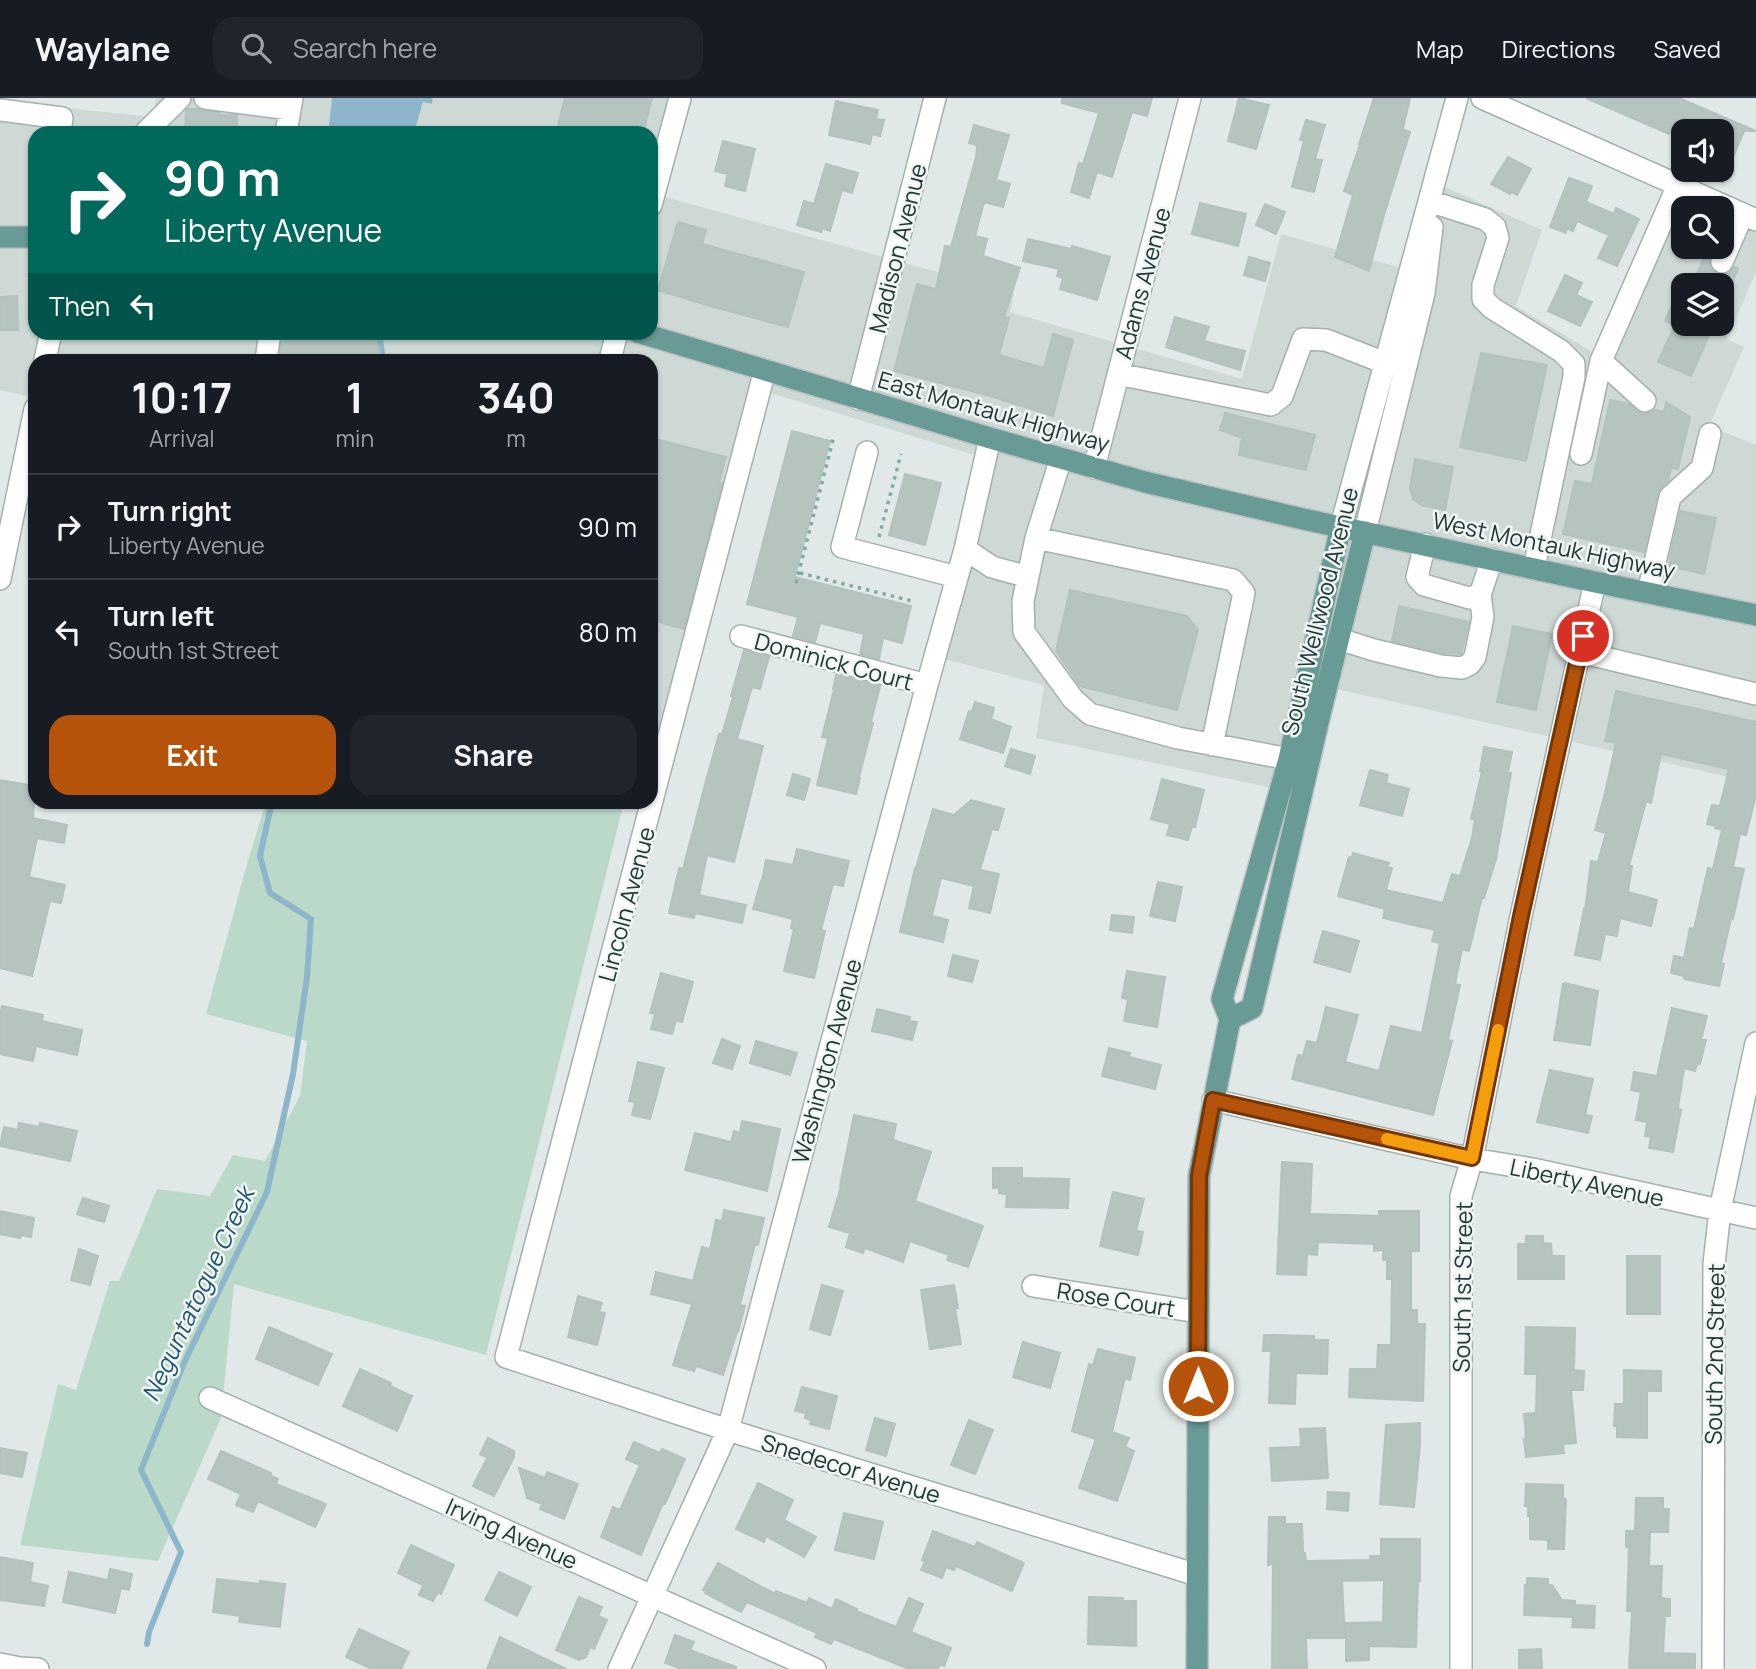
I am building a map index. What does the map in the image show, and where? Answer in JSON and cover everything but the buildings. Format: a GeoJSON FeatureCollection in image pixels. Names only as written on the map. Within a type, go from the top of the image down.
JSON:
{"type":"FeatureCollection","features":[{"type":"Feature","properties":{"kind":"main road"},"geometry":{"type":"LineString","coordinates":[[0,237],[28,237]]}},
{"type":"Feature","properties":{"kind":"main road","name":"East Montauk Highway"},"geometry":{"type":"LineString","coordinates":[[658,338],[1094,468],[1341,526]]}},
{"type":"Feature","properties":{"kind":"main road","name":"West Montauk Highway"},"geometry":{"type":"LineString","coordinates":[[1341,526],[1756,615]]}},
{"type":"Feature","properties":{"kind":"main road","name":"South Wellwood Avenue"},"geometry":{"type":"LineString","coordinates":[[1197,1669],[1199,1176],[1230,1019],[1222,999],[1289,759],[1341,526]]}},
{"type":"Feature","properties":{"kind":"main road","name":"South Wellwood Avenue"},"geometry":{"type":"LineString","coordinates":[[1230,1019],[1252,1008],[1365,532]]}},
{"type":"Feature","properties":{"kind":"street"},"geometry":{"type":"LineString","coordinates":[[152,126],[180,98]]}},
{"type":"Feature","properties":{"kind":"street"},"geometry":{"type":"LineString","coordinates":[[205,98],[291,104],[287,126]]}},
{"type":"Feature","properties":{"kind":"street"},"geometry":{"type":"LineString","coordinates":[[658,177],[680,98]]}},
{"type":"Feature","properties":{"kind":"street","name":"Madison Avenue"},"geometry":{"type":"LineString","coordinates":[[858,399],[936,98]]}},
{"type":"Feature","properties":{"kind":"street","name":"Adams Avenue"},"geometry":{"type":"LineString","coordinates":[[1094,468],[1190,98]]}},
{"type":"Feature","properties":{"kind":"street","name":"South Wellwood Avenue"},"geometry":{"type":"LineString","coordinates":[[1341,526],[1457,98]]}},
{"type":"Feature","properties":{"kind":"street"},"geometry":{"type":"LineString","coordinates":[[1482,98],[1749,217],[1722,262]]}},
{"type":"Feature","properties":{"kind":"street"},"geometry":{"type":"LineString","coordinates":[[0,110],[62,118],[61,126]]}},
{"type":"Feature","properties":{"kind":"street"},"geometry":{"type":"LineString","coordinates":[[1581,454],[1601,361],[1678,185]]}},
{"type":"Feature","properties":{"kind":"street"},"geometry":{"type":"LineString","coordinates":[[1429,201],[1485,219],[1495,226],[1498,238],[1483,285],[1483,299],[1492,309],[1561,351],[1574,364],[1574,377],[1534,568]]}},
{"type":"Feature","properties":{"kind":"street","name":"South Wellwood Avenue"},"geometry":{"type":"LineString","coordinates":[[1365,532],[1424,293],[1432,236],[1429,201]]}},
{"type":"Feature","properties":{"kind":"street"},"geometry":{"type":"LineString","coordinates":[[1118,374],[1271,405],[1282,396],[1303,339],[1326,340],[1385,363]]}},
{"type":"Feature","properties":{"kind":"street"},"geometry":{"type":"LineString","coordinates":[[1601,361],[1645,401]]}},
{"type":"Feature","properties":{"kind":"street","name":"Lincoln Avenue"},"geometry":{"type":"LineString","coordinates":[[658,778],[765,370]]}},
{"type":"Feature","properties":{"kind":"street"},"geometry":{"type":"LineString","coordinates":[[1648,593],[1670,497],[1702,468],[1710,434]]}},
{"type":"Feature","properties":{"kind":"street","name":"Washington Avenue"},"geometry":{"type":"LineString","coordinates":[[619,1669],[727,1430],[965,550],[990,438]]}},
{"type":"Feature","properties":{"kind":"street"},"geometry":{"type":"LineString","coordinates":[[0,579],[28,443]]}},
{"type":"Feature","properties":{"kind":"street"},"geometry":{"type":"LineString","coordinates":[[867,452],[842,547],[957,577]]}},
{"type":"Feature","properties":{"kind":"street"},"geometry":{"type":"LineString","coordinates":[[1061,458],[1036,538],[1023,601],[1024,632],[1073,699],[1090,714],[1178,738],[1289,759],[1298,769],[1302,790]]}},
{"type":"Feature","properties":{"kind":"street"},"geometry":{"type":"LineString","coordinates":[[1036,538],[1233,580],[1244,593],[1212,745]]}},
{"type":"Feature","properties":{"kind":"street"},"geometry":{"type":"LineString","coordinates":[[1425,544],[1418,577],[1424,585],[1469,598],[1480,595]]}},
{"type":"Feature","properties":{"kind":"street"},"geometry":{"type":"LineString","coordinates":[[965,550],[992,567],[1028,577]]}},
{"type":"Feature","properties":{"kind":"street"},"geometry":{"type":"LineString","coordinates":[[1339,639],[1441,666],[1462,668],[1475,657],[1483,617],[1480,595],[1492,559]]}},
{"type":"Feature","properties":{"kind":"street","name":"South 1st Street"},"geometry":{"type":"LineString","coordinates":[[1461,1669],[1461,1196],[1472,1158],[1521,916],[1595,582]]}},
{"type":"Feature","properties":{"kind":"street","name":"Dominick Court"},"geometry":{"type":"LineString","coordinates":[[741,636],[927,685]]}},
{"type":"Feature","properties":{"kind":"street"},"geometry":{"type":"LineString","coordinates":[[1580,652],[1756,694]]}},
{"type":"Feature","properties":{"kind":"street","name":"Lincoln Avenue"},"geometry":{"type":"LineString","coordinates":[[506,1357],[650,809]]}},
{"type":"Feature","properties":{"kind":"street","name":"South 2nd Street"},"geometry":{"type":"LineString","coordinates":[[1713,1669],[1714,1264],[1720,1210],[1756,1043]]}},
{"type":"Feature","properties":{"kind":"street","name":"Liberty Avenue"},"geometry":{"type":"LineString","coordinates":[[1213,1100],[1756,1218]]}},
{"type":"Feature","properties":{"kind":"street","name":"Rose Court"},"geometry":{"type":"LineString","coordinates":[[1033,1286],[1198,1312]]}},
{"type":"Feature","properties":{"kind":"street","name":"Snedecor Avenue"},"geometry":{"type":"LineString","coordinates":[[506,1357],[727,1430],[1198,1575]]}},
{"type":"Feature","properties":{"kind":"street","name":"Irving Avenue"},"geometry":{"type":"LineString","coordinates":[[210,1398],[815,1669]]}},
{"type":"Feature","properties":{"kind":"street"},"geometry":{"type":"LineString","coordinates":[[0,1664],[38,1669]]}},
{"type":"Feature","properties":{"kind":"path"},"geometry":{"type":"LineString","coordinates":[[796,583],[834,436]]}},
{"type":"Feature","properties":{"kind":"path"},"geometry":{"type":"LineString","coordinates":[[878,543],[901,454]]}},
{"type":"Feature","properties":{"kind":"path"},"geometry":{"type":"LineString","coordinates":[[800,573],[912,601]]}},
{"type":"Feature","properties":{"kind":"shaded area"},"geometry":{"type":"Polygon","coordinates":[[[156,98],[332,98],[329,126],[28,126],[28,340],[658,340],[658,195],[1014,293],[1010,312],[1242,379],[1281,234],[1405,269],[1429,180],[1542,230],[1516,306],[1599,356],[1673,186],[1696,196],[1671,196],[1671,259],[1734,259],[1734,212],[1756,222],[1756,272],[1734,323],[1734,273],[1671,273],[1671,336],[1728,336],[1727,339],[1744,347],[1709,426],[1756,445],[1756,783],[1300,681],[1272,788],[1036,738],[1044,685],[941,658],[991,460],[754,388],[658,747],[658,354],[28,354],[28,396],[0,390],[0,101],[153,117],[156,98]]]}},
{"type":"Feature","properties":{"kind":"shaded area"},"geometry":{"type":"Polygon","coordinates":[[[434,98],[673,98],[658,155],[658,126],[416,126],[423,102],[431,104],[434,98]]]}},
{"type":"Feature","properties":{"kind":"green space"},"geometry":{"type":"Polygon","coordinates":[[[264,809],[622,809],[486,1355],[234,1284],[221,1418],[158,1561],[20,1545],[58,1384],[76,1390],[110,1281],[119,1281],[157,1189],[210,1196],[233,1155],[265,1161],[300,1096],[307,1041],[206,1014],[264,809]]]}},
{"type":"Feature","properties":{"kind":"water"},"geometry":{"type":"Polygon","coordinates":[[[332,98],[433,98],[432,104],[423,102],[416,126],[329,126],[332,98]]]}},
{"type":"Feature","properties":{"kind":"waterway","name":"Neguntatogue Creek"},"geometry":{"type":"LineString","coordinates":[[380,340],[382,354]]}},
{"type":"Feature","properties":{"kind":"waterway","name":"Neguntatogue Creek"},"geometry":{"type":"LineString","coordinates":[[147,1644],[149,1632],[181,1552],[141,1470],[184,1363],[267,1192],[293,1074],[307,977],[311,919],[270,893],[260,856],[270,809]]}},
{"type":"Feature","properties":{"kind":"slow traffic"},"geometry":{"type":"LineString","coordinates":[[1387,1139],[1472,1158],[1498,1030]]}},
{"type":"Feature","properties":{"kind":"route"},"geometry":{"type":"LineString","coordinates":[[1198,1386],[1199,1176],[1213,1100],[1472,1158],[1521,916],[1583,636]]}}]}
